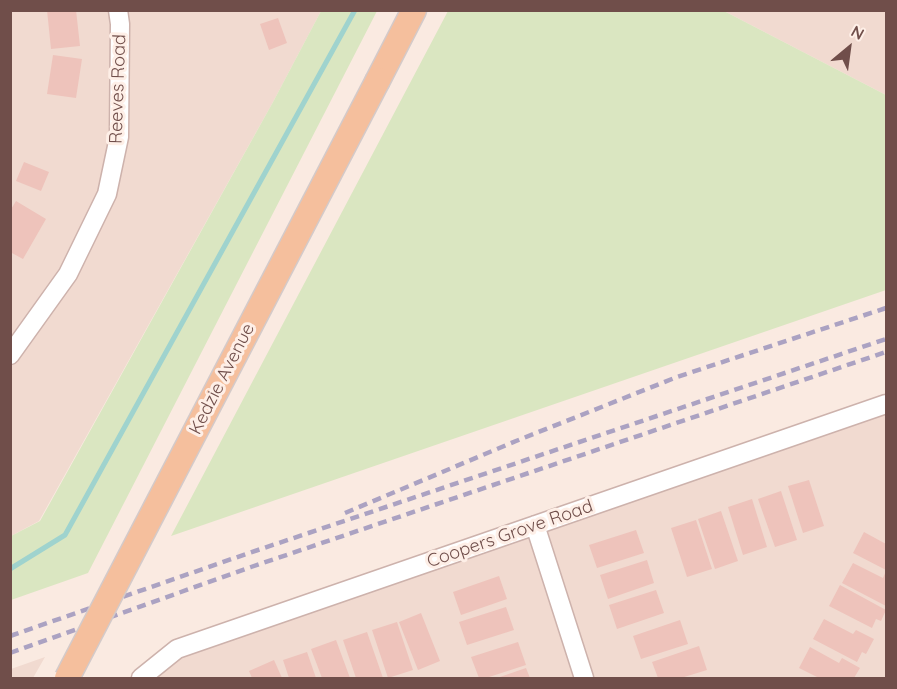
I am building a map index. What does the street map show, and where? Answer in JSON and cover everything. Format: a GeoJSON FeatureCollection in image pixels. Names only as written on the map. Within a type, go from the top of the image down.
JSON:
{"type":"FeatureCollection","features":[{"type":"Feature","properties":{"kind":"main road","name":"Kedzie Avenue"},"geometry":{"type":"LineString","coordinates":[[67,678],[414,10]]}},
{"type":"Feature","properties":{"kind":"street","name":"Reeves Road"},"geometry":{"type":"LineString","coordinates":[[10,355],[68,274],[107,194],[119,137],[120,24],[118,10]]}},
{"type":"Feature","properties":{"kind":"street","name":"Coopers Grove Road"},"geometry":{"type":"LineString","coordinates":[[141,678],[177,650],[886,404]]}},
{"type":"Feature","properties":{"kind":"street"},"geometry":{"type":"LineString","coordinates":[[535,525],[584,678]]}},
{"type":"Feature","properties":{"kind":"shaded area"},"geometry":{"type":"Polygon","coordinates":[[[11,11],[321,11],[273,102],[39,521],[11,536],[11,11]]]}},
{"type":"Feature","properties":{"kind":"shaded area"},"geometry":{"type":"Polygon","coordinates":[[[724,11],[886,11],[886,95],[724,11]]]}},
{"type":"Feature","properties":{"kind":"shaded area"},"geometry":{"type":"Polygon","coordinates":[[[886,407],[886,678],[141,678],[177,649],[886,407]]]}},
{"type":"Feature","properties":{"kind":"shaded area"},"geometry":{"type":"Polygon","coordinates":[[[45,657],[33,678],[11,678],[11,669],[45,657]]]}},
{"type":"Feature","properties":{"kind":"green space"},"geometry":{"type":"Polygon","coordinates":[[[321,11],[377,11],[88,573],[11,600],[11,536],[40,521],[273,102],[321,11]]]}},
{"type":"Feature","properties":{"kind":"green space"},"geometry":{"type":"Polygon","coordinates":[[[448,11],[724,11],[886,95],[886,290],[171,536],[448,11]]]}},
{"type":"Feature","properties":{"kind":"building"},"geometry":{"type":"Polygon","coordinates":[[[47,10],[76,10],[80,46],[51,49],[47,10]]]}},
{"type":"Feature","properties":{"kind":"building"},"geometry":{"type":"Polygon","coordinates":[[[278,18],[287,43],[269,50],[260,24],[278,18]]]}},
{"type":"Feature","properties":{"kind":"building"},"geometry":{"type":"Polygon","coordinates":[[[53,55],[82,59],[76,98],[47,94],[53,55]]]}},
{"type":"Feature","properties":{"kind":"building"},"geometry":{"type":"Polygon","coordinates":[[[24,162],[49,172],[41,191],[16,181],[24,162]]]}},
{"type":"Feature","properties":{"kind":"building"},"geometry":{"type":"Polygon","coordinates":[[[16,201],[46,219],[23,259],[10,252],[10,211],[16,201]]]}},
{"type":"Feature","properties":{"kind":"building"},"geometry":{"type":"Polygon","coordinates":[[[809,480],[824,526],[803,533],[788,486],[809,480]]]}},
{"type":"Feature","properties":{"kind":"building"},"geometry":{"type":"Polygon","coordinates":[[[781,491],[797,540],[775,547],[758,499],[781,491]]]}},
{"type":"Feature","properties":{"kind":"building"},"geometry":{"type":"Polygon","coordinates":[[[752,499],[767,547],[743,555],[728,507],[752,499]]]}},
{"type":"Feature","properties":{"kind":"building"},"geometry":{"type":"Polygon","coordinates":[[[721,511],[738,561],[715,569],[698,519],[721,511]]]}},
{"type":"Feature","properties":{"kind":"building"},"geometry":{"type":"Polygon","coordinates":[[[696,520],[712,569],[687,577],[671,528],[696,520]]]}},
{"type":"Feature","properties":{"kind":"building"},"geometry":{"type":"Polygon","coordinates":[[[636,530],[644,553],[597,568],[589,545],[636,530]]]}},
{"type":"Feature","properties":{"kind":"building"},"geometry":{"type":"Polygon","coordinates":[[[864,532],[886,544],[886,570],[853,553],[864,532]]]}},
{"type":"Feature","properties":{"kind":"building"},"geometry":{"type":"Polygon","coordinates":[[[647,560],[654,583],[608,599],[600,575],[647,560]]]}},
{"type":"Feature","properties":{"kind":"building"},"geometry":{"type":"Polygon","coordinates":[[[853,563],[883,578],[886,571],[886,606],[842,583],[853,563]]]}},
{"type":"Feature","properties":{"kind":"building"},"geometry":{"type":"Polygon","coordinates":[[[499,576],[507,599],[461,615],[453,592],[499,576]]]}},
{"type":"Feature","properties":{"kind":"building"},"geometry":{"type":"Polygon","coordinates":[[[840,585],[886,610],[881,621],[876,619],[872,628],[829,606],[840,585]]]}},
{"type":"Feature","properties":{"kind":"building"},"geometry":{"type":"Polygon","coordinates":[[[656,590],[664,613],[617,629],[609,605],[656,590]]]}},
{"type":"Feature","properties":{"kind":"building"},"geometry":{"type":"Polygon","coordinates":[[[506,607],[514,630],[467,645],[459,622],[506,607]]]}},
{"type":"Feature","properties":{"kind":"building"},"geometry":{"type":"Polygon","coordinates":[[[421,613],[440,661],[418,670],[399,622],[421,613]]]}},
{"type":"Feature","properties":{"kind":"building"},"geometry":{"type":"Polygon","coordinates":[[[824,619],[853,634],[856,630],[874,639],[866,654],[862,652],[857,662],[813,639],[824,619]]]}},
{"type":"Feature","properties":{"kind":"building"},"geometry":{"type":"Polygon","coordinates":[[[680,620],[688,644],[641,659],[633,636],[680,620]]]}},
{"type":"Feature","properties":{"kind":"building"},"geometry":{"type":"Polygon","coordinates":[[[397,622],[413,670],[388,678],[372,630],[397,622]]]}},
{"type":"Feature","properties":{"kind":"building"},"geometry":{"type":"Polygon","coordinates":[[[367,632],[383,678],[356,678],[343,640],[367,632]]]}},
{"type":"Feature","properties":{"kind":"building"},"geometry":{"type":"Polygon","coordinates":[[[336,640],[350,678],[322,678],[311,649],[336,640]]]}},
{"type":"Feature","properties":{"kind":"building"},"geometry":{"type":"Polygon","coordinates":[[[518,642],[526,665],[486,678],[479,678],[471,657],[518,642]]]}},
{"type":"Feature","properties":{"kind":"building"},"geometry":{"type":"Polygon","coordinates":[[[699,646],[707,670],[681,678],[658,678],[652,662],[699,646]]]}},
{"type":"Feature","properties":{"kind":"building"},"geometry":{"type":"Polygon","coordinates":[[[810,647],[839,663],[842,658],[860,668],[854,678],[819,678],[799,668],[810,647]]]}},
{"type":"Feature","properties":{"kind":"building"},"geometry":{"type":"Polygon","coordinates":[[[307,652],[316,678],[289,678],[283,660],[307,652]]]}},
{"type":"Feature","properties":{"kind":"building"},"geometry":{"type":"Polygon","coordinates":[[[274,660],[282,678],[252,678],[249,671],[274,660]]]}},
{"type":"Feature","properties":{"kind":"building"},"geometry":{"type":"Polygon","coordinates":[[[526,668],[530,678],[497,678],[526,668]]]}},
{"type":"Feature","properties":{"kind":"waterway"},"geometry":{"type":"LineString","coordinates":[[10,569],[65,535],[355,10]]}},
{"type":"Feature","properties":{"kind":"railway"},"geometry":{"type":"LineString","coordinates":[[345,513],[516,441],[677,377],[886,308]]}},
{"type":"Feature","properties":{"kind":"railway"},"geometry":{"type":"LineString","coordinates":[[10,636],[249,553],[886,339]]}},
{"type":"Feature","properties":{"kind":"railway"},"geometry":{"type":"LineString","coordinates":[[10,653],[251,567],[886,352]]}}]}
